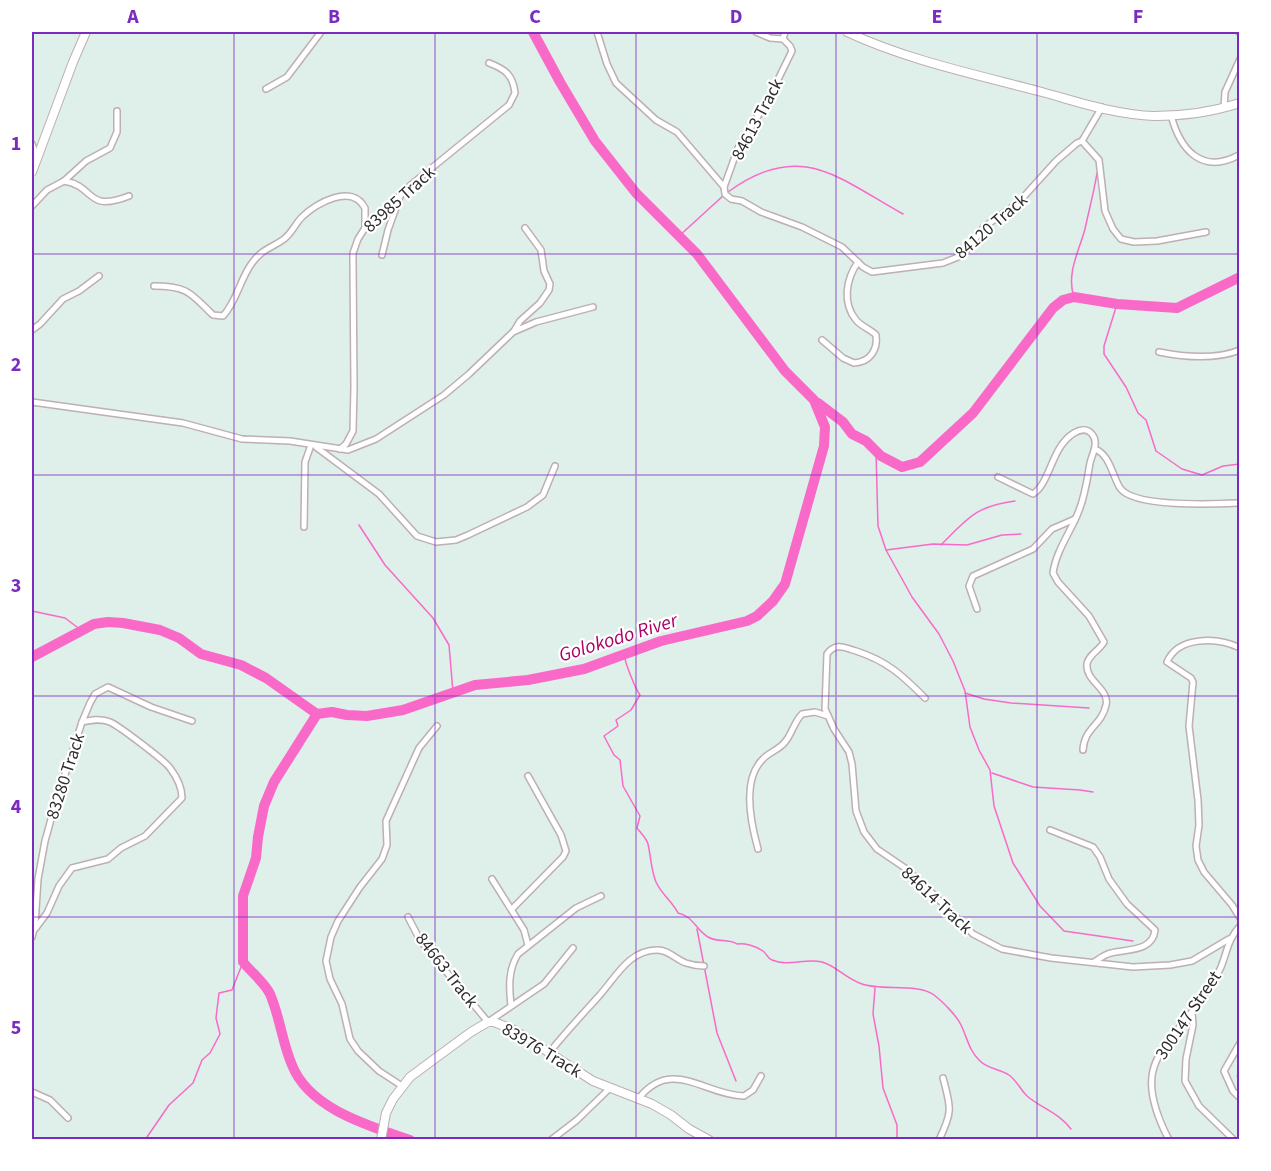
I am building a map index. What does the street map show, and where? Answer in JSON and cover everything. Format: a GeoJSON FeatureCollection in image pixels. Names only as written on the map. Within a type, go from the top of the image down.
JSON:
{"type":"FeatureCollection","features":[{"type":"Feature","properties":{"kind":"street"},"geometry":{"type":"LineString","coordinates":[[32,172],[73,62],[87,32]]}},
{"type":"Feature","properties":{"kind":"street"},"geometry":{"type":"LineString","coordinates":[[266,89],[287,77],[321,32]]}},
{"type":"Feature","properties":{"kind":"street","name":"84120 Track"},"geometry":{"type":"LineString","coordinates":[[597,32],[607,64],[616,83],[656,120],[677,132],[724,188],[725,194],[731,199],[742,201],[843,247],[872,272],[954,260],[963,255],[984,227],[1018,203],[1056,161],[1082,141],[1102,107]]}},
{"type":"Feature","properties":{"kind":"street"},"geometry":{"type":"LineString","coordinates":[[756,32],[770,38],[783,39],[785,32]]}},
{"type":"Feature","properties":{"kind":"street"},"geometry":{"type":"LineString","coordinates":[[846,32],[924,60],[1129,113],[1171,115],[1204,113],[1239,103]]}},
{"type":"Feature","properties":{"kind":"street","name":"84613 Track"},"geometry":{"type":"LineString","coordinates":[[724,188],[738,148],[768,100],[792,51],[788,42],[783,39]]}},
{"type":"Feature","properties":{"kind":"street"},"geometry":{"type":"LineString","coordinates":[[1224,108],[1225,92],[1239,59]]}},
{"type":"Feature","properties":{"kind":"street","name":"83985 Track"},"geometry":{"type":"LineString","coordinates":[[340,449],[346,444],[353,431],[353,253],[365,228],[514,99],[514,86],[508,73],[489,63]]}},
{"type":"Feature","properties":{"kind":"street"},"geometry":{"type":"LineString","coordinates":[[32,206],[47,190],[64,181],[86,161],[113,144],[118,127],[117,111]]}},
{"type":"Feature","properties":{"kind":"street"},"geometry":{"type":"LineString","coordinates":[[1171,115],[1180,141],[1201,160],[1214,162],[1239,155]]}},
{"type":"Feature","properties":{"kind":"street"},"geometry":{"type":"LineString","coordinates":[[1082,141],[1099,160],[1105,212],[1121,239],[1134,242],[1157,241],[1206,232]]}},
{"type":"Feature","properties":{"kind":"street"},"geometry":{"type":"LineString","coordinates":[[32,144],[37,157]]}},
{"type":"Feature","properties":{"kind":"street"},"geometry":{"type":"LineString","coordinates":[[64,181],[76,184],[101,202],[129,196]]}},
{"type":"Feature","properties":{"kind":"street"},"geometry":{"type":"LineString","coordinates":[[382,255],[388,230],[402,194]]}},
{"type":"Feature","properties":{"kind":"street"},"geometry":{"type":"LineString","coordinates":[[154,286],[188,291],[200,300],[213,315],[223,315],[232,304],[243,276],[258,256],[268,247],[285,238],[300,219],[319,203],[347,196],[358,199],[365,208],[365,228]]}},
{"type":"Feature","properties":{"kind":"street"},"geometry":{"type":"LineString","coordinates":[[32,402],[176,421],[242,438],[290,441],[348,450],[376,440],[415,415],[470,374],[540,303],[549,290],[550,284],[544,271],[541,250],[525,228]]}},
{"type":"Feature","properties":{"kind":"street"},"geometry":{"type":"LineString","coordinates":[[822,340],[843,358],[854,363],[865,361],[874,351],[876,335],[855,318],[848,298],[847,284],[850,273],[858,262]]}},
{"type":"Feature","properties":{"kind":"street"},"geometry":{"type":"LineString","coordinates":[[32,330],[63,299],[79,291],[99,276]]}},
{"type":"Feature","properties":{"kind":"street"},"geometry":{"type":"LineString","coordinates":[[513,332],[536,322],[593,307]]}},
{"type":"Feature","properties":{"kind":"street"},"geometry":{"type":"LineString","coordinates":[[1159,352],[1182,356],[1220,355],[1239,350]]}},
{"type":"Feature","properties":{"kind":"street"},"geometry":{"type":"LineString","coordinates":[[998,477],[1033,494],[1040,487],[1063,443],[1082,430],[1090,431],[1094,437],[1095,449],[1090,463],[1086,489],[1075,519],[1057,556],[1053,575],[1089,616],[1103,641],[1103,645],[1089,660],[1087,667],[1107,703],[1103,713],[1084,737],[1083,750]]}},
{"type":"Feature","properties":{"kind":"street"},"geometry":{"type":"LineString","coordinates":[[313,446],[379,494],[417,536],[436,542],[456,540],[527,507],[543,495],[555,466]]}},
{"type":"Feature","properties":{"kind":"street"},"geometry":{"type":"LineString","coordinates":[[304,527],[305,462],[313,446]]}},
{"type":"Feature","properties":{"kind":"street"},"geometry":{"type":"LineString","coordinates":[[1095,449],[1105,455],[1120,487],[1131,496],[1198,505],[1239,503]]}},
{"type":"Feature","properties":{"kind":"street"},"geometry":{"type":"LineString","coordinates":[[977,609],[969,586],[973,576],[1033,549],[1055,528],[1075,519]]}},
{"type":"Feature","properties":{"kind":"street"},"geometry":{"type":"LineString","coordinates":[[1239,648],[1214,641],[1192,642],[1175,650],[1167,662],[1191,678],[1192,682],[1189,726],[1198,800],[1198,860],[1204,872],[1232,905],[1239,918]]}},
{"type":"Feature","properties":{"kind":"street","name":"84614 Track"},"geometry":{"type":"LineString","coordinates":[[925,698],[900,673],[881,660],[845,646],[829,651],[826,660],[825,698],[828,716],[849,752],[856,811],[864,832],[877,849],[905,868],[961,925],[980,939],[1002,949],[1110,966],[1170,965],[1192,961],[1229,939]]}},
{"type":"Feature","properties":{"kind":"street","name":"83280 Track"},"geometry":{"type":"LineString","coordinates":[[32,934],[45,840],[82,722],[96,694],[108,687],[151,707],[192,721]]}},
{"type":"Feature","properties":{"kind":"street"},"geometry":{"type":"LineString","coordinates":[[758,849],[751,824],[750,807],[750,790],[757,765],[765,756],[783,746],[802,714],[815,712],[828,716]]}},
{"type":"Feature","properties":{"kind":"street"},"geometry":{"type":"LineString","coordinates":[[32,934],[72,868],[108,859],[121,848],[146,836],[182,798],[175,776],[162,761],[109,722],[94,720],[82,722]]}},
{"type":"Feature","properties":{"kind":"street"},"geometry":{"type":"LineString","coordinates":[[402,1086],[370,1063],[350,1040],[342,1004],[333,988],[326,961],[331,937],[338,921],[382,860],[387,845],[386,821],[416,755],[437,726]]}},
{"type":"Feature","properties":{"kind":"street"},"geometry":{"type":"LineString","coordinates":[[512,909],[560,861],[566,851],[561,835],[528,776]]}},
{"type":"Feature","properties":{"kind":"street"},"geometry":{"type":"LineString","coordinates":[[1050,830],[1093,847],[1109,879],[1127,904],[1155,930],[1152,939],[1135,950],[1108,953],[1094,962]]}},
{"type":"Feature","properties":{"kind":"street"},"geometry":{"type":"LineString","coordinates":[[492,879],[524,930],[528,945]]}},
{"type":"Feature","properties":{"kind":"street"},"geometry":{"type":"LineString","coordinates":[[512,1005],[509,988],[513,962],[518,954],[576,908],[601,896]]}},
{"type":"Feature","properties":{"kind":"street","name":"84663 Track"},"geometry":{"type":"LineString","coordinates":[[408,917],[420,940],[488,1022]]}},
{"type":"Feature","properties":{"kind":"street","name":"300147 Street"},"geometry":{"type":"LineString","coordinates":[[1169,1140],[1155,1109],[1151,1080],[1154,1065],[1168,1041],[1180,1024],[1192,1013],[1220,970],[1229,939],[1239,927]]}},
{"type":"Feature","properties":{"kind":"street"},"geometry":{"type":"LineString","coordinates":[[488,1022],[544,984],[573,948]]}},
{"type":"Feature","properties":{"kind":"street"},"geometry":{"type":"LineString","coordinates":[[549,1053],[618,972],[632,959],[655,950],[665,951],[685,963],[704,966]]}},
{"type":"Feature","properties":{"kind":"street"},"geometry":{"type":"LineString","coordinates":[[1192,1013],[1193,1025],[1186,1059],[1185,1081],[1199,1106],[1234,1140]]}},
{"type":"Feature","properties":{"kind":"street","name":"83976 Track"},"geometry":{"type":"LineString","coordinates":[[381,1140],[386,1113],[402,1086],[413,1074],[441,1053],[488,1022],[498,1023],[514,1030],[592,1081],[639,1098],[663,1110],[688,1129],[709,1140]]}},
{"type":"Feature","properties":{"kind":"street"},"geometry":{"type":"LineString","coordinates":[[1239,1043],[1224,1071],[1233,1091],[1239,1098]]}},
{"type":"Feature","properties":{"kind":"street"},"geometry":{"type":"LineString","coordinates":[[639,1098],[653,1084],[673,1078],[691,1081],[726,1094],[744,1096],[753,1090],[761,1076]]}},
{"type":"Feature","properties":{"kind":"street"},"geometry":{"type":"LineString","coordinates":[[939,1140],[948,1122],[950,1109],[943,1078]]}},
{"type":"Feature","properties":{"kind":"street"},"geometry":{"type":"LineString","coordinates":[[551,1140],[577,1120],[610,1088]]}},
{"type":"Feature","properties":{"kind":"street"},"geometry":{"type":"LineString","coordinates":[[32,1092],[50,1100],[68,1118]]}},
{"type":"Feature","properties":{"kind":"waterway","name":"Golokodo River"},"geometry":{"type":"LineString","coordinates":[[410,1140],[342,1114],[312,1093],[300,1080],[292,1065],[268,990],[243,962],[243,896],[256,858],[264,806],[274,782],[317,714],[332,712],[367,716],[403,710],[475,685],[528,680],[584,669],[661,641],[747,621],[757,616],[773,601],[785,584],[824,446],[825,427],[814,400],[785,371],[697,254],[636,193],[595,141],[533,32]]}},
{"type":"Feature","properties":{"kind":"waterway"},"geometry":{"type":"LineString","coordinates":[[728,192],[754,176],[777,168],[798,166],[838,177],[903,214]]}},
{"type":"Feature","properties":{"kind":"waterway"},"geometry":{"type":"LineString","coordinates":[[1074,297],[1072,271],[1085,229],[1097,173]]}},
{"type":"Feature","properties":{"kind":"waterway"},"geometry":{"type":"LineString","coordinates":[[678,237],[724,195]]}},
{"type":"Feature","properties":{"kind":"waterway"},"geometry":{"type":"LineString","coordinates":[[818,403],[843,422],[852,434],[866,441],[881,456],[902,467],[920,462],[973,413],[1053,308],[1063,300],[1074,297],[1117,304],[1177,308],[1240,277]]}},
{"type":"Feature","properties":{"kind":"waterway"},"geometry":{"type":"LineString","coordinates":[[1117,304],[1104,346],[1104,354],[1126,387],[1138,413],[1146,420],[1156,451],[1182,469],[1202,475],[1223,466],[1240,464]]}},
{"type":"Feature","properties":{"kind":"waterway"},"geometry":{"type":"LineString","coordinates":[[876,451],[878,526],[886,550],[912,597],[939,634],[953,661],[965,691],[970,727],[990,770],[994,806],[1013,863],[1040,906],[1064,931],[1133,941]]}},
{"type":"Feature","properties":{"kind":"waterway"},"geometry":{"type":"LineString","coordinates":[[941,545],[958,527],[982,510],[1015,501]]}},
{"type":"Feature","properties":{"kind":"waterway"},"geometry":{"type":"LineString","coordinates":[[359,525],[385,565],[433,618],[449,645],[453,692]]}},
{"type":"Feature","properties":{"kind":"waterway"},"geometry":{"type":"LineString","coordinates":[[886,550],[933,544],[967,545],[1002,535],[1021,534]]}},
{"type":"Feature","properties":{"kind":"waterway"},"geometry":{"type":"LineString","coordinates":[[32,611],[65,618],[81,630]]}},
{"type":"Feature","properties":{"kind":"waterway"},"geometry":{"type":"LineString","coordinates":[[32,657],[94,624],[123,623],[160,630],[179,638],[201,654],[241,665],[266,678],[317,714]]}},
{"type":"Feature","properties":{"kind":"waterway"},"geometry":{"type":"LineString","coordinates":[[624,654],[630,675],[640,695],[631,710],[616,720],[618,726],[604,736],[614,755],[620,760],[623,786],[640,816],[637,828],[647,842],[656,882],[678,913],[691,920],[708,937],[754,946],[778,962],[822,962],[862,984],[927,991],[949,1009],[959,1021],[971,1048],[980,1061],[1009,1075],[1027,1096],[1061,1119],[1071,1129]]}},
{"type":"Feature","properties":{"kind":"waterway"},"geometry":{"type":"LineString","coordinates":[[965,693],[984,699],[1011,703],[1089,708]]}},
{"type":"Feature","properties":{"kind":"waterway"},"geometry":{"type":"LineString","coordinates":[[992,773],[1033,787],[1093,792]]}},
{"type":"Feature","properties":{"kind":"waterway"},"geometry":{"type":"LineString","coordinates":[[697,929],[717,1033],[736,1081]]}},
{"type":"Feature","properties":{"kind":"waterway"},"geometry":{"type":"LineString","coordinates":[[145,1140],[169,1105],[193,1083],[202,1060],[210,1053],[220,1034],[216,1018],[219,993],[232,990],[243,962]]}},
{"type":"Feature","properties":{"kind":"waterway"},"geometry":{"type":"LineString","coordinates":[[875,988],[873,1014],[883,1088],[897,1125],[897,1140]]}}]}
